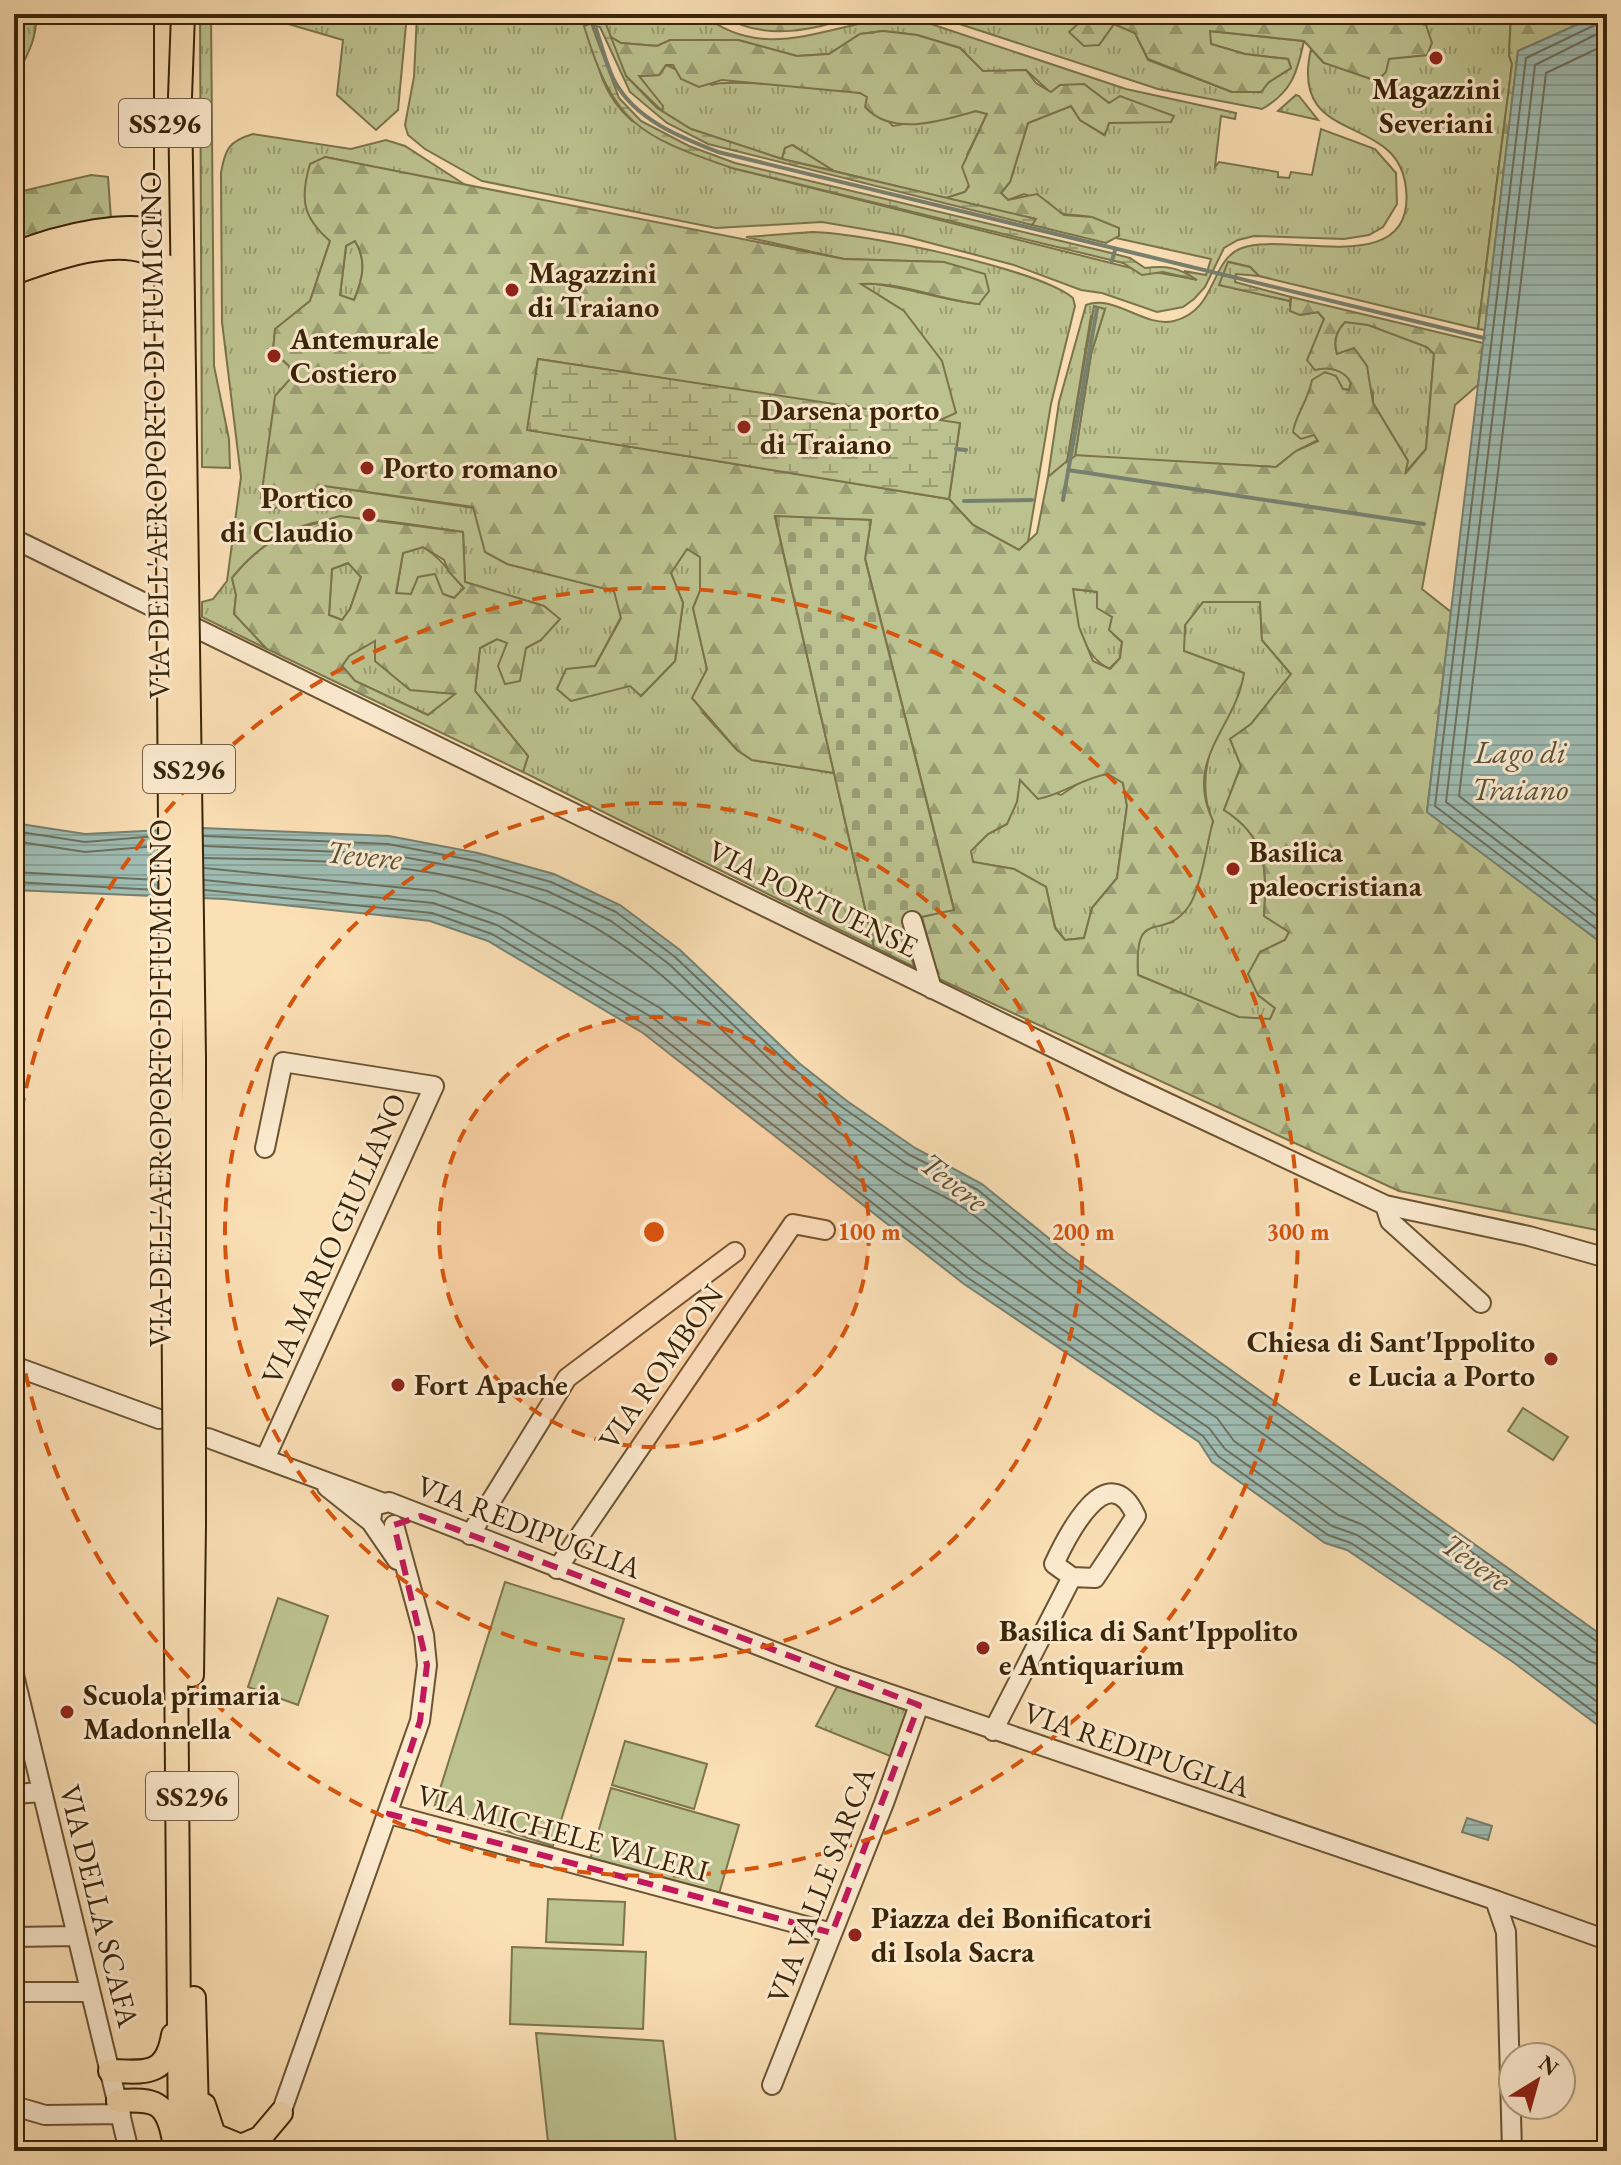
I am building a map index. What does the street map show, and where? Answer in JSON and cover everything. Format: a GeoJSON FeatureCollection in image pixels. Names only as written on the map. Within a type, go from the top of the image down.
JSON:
{"type":"FeatureCollection","features":[{"type":"Feature","properties":{"kind":"main road","name":"VIA DELL'AEROPORTO DI FIUMICINO"},"geometry":{"type":"LineString","coordinates":[[166,14],[164,231],[198,2151]]}},
{"type":"Feature","properties":{"kind":"main road","name":"VIA DELL'AEROPORTO DI FIUMICINO"},"geometry":{"type":"LineString","coordinates":[[178,2151],[194,1058],[180,97],[183,14]]}},
{"type":"Feature","properties":{"kind":"main road"},"geometry":{"type":"LineString","coordinates":[[14,273],[58,256],[115,240],[164,231],[175,239],[185,277]]}},
{"type":"Feature","properties":{"kind":"main road"},"geometry":{"type":"LineString","coordinates":[[14,254],[59,237],[115,240],[149,250],[166,266]]}},
{"type":"Feature","properties":{"kind":"main road"},"geometry":{"type":"LineString","coordinates":[[110,2071],[148,2072],[160,2066],[170,2048],[179,1994]]}},
{"type":"Feature","properties":{"kind":"main road"},"geometry":{"type":"LineString","coordinates":[[196,2067],[209,2127],[224,2142],[241,2146],[260,2138],[281,2113]]}},
{"type":"Feature","properties":{"kind":"main road"},"geometry":{"type":"LineString","coordinates":[[119,2108],[146,2099],[158,2103],[171,2122],[178,2151]]}},
{"type":"Feature","properties":{"kind":"main road"},"geometry":{"type":"LineString","coordinates":[[267,2151],[281,2113]]}},
{"type":"Feature","properties":{"kind":"street","name":"VIA PORTUENSE"},"geometry":{"type":"LineString","coordinates":[[14,539],[932,989],[1385,1205],[1529,1236],[1607,1258]]}},
{"type":"Feature","properties":{"kind":"street"},"geometry":{"type":"LineString","coordinates":[[912,921],[932,989]]}},
{"type":"Feature","properties":{"kind":"street","name":"VIA MARIO GIULIANO"},"geometry":{"type":"LineString","coordinates":[[265,1148],[283,1062],[434,1086],[265,1459]]}},
{"type":"Feature","properties":{"kind":"street"},"geometry":{"type":"LineString","coordinates":[[1385,1205],[1390,1221],[1481,1303]]}},
{"type":"Feature","properties":{"kind":"street","name":"VIA ROMBON"},"geometry":{"type":"LineString","coordinates":[[557,1569],[793,1224],[825,1230]]}},
{"type":"Feature","properties":{"kind":"street"},"geometry":{"type":"LineString","coordinates":[[470,1535],[567,1378],[735,1252]]}},
{"type":"Feature","properties":{"kind":"street"},"geometry":{"type":"LineString","coordinates":[[14,1366],[159,1419]]}},
{"type":"Feature","properties":{"kind":"street","name":"VIA REDIPUGLIA"},"geometry":{"type":"LineString","coordinates":[[208,1438],[919,1705],[1607,1940]]}},
{"type":"Feature","properties":{"kind":"street"},"geometry":{"type":"LineString","coordinates":[[313,1477],[382,1530],[421,1516]]}},
{"type":"Feature","properties":{"kind":"street"},"geometry":{"type":"LineString","coordinates":[[1111,1494],[1130,1503],[1136,1516],[1095,1578],[1072,1577],[1054,1564],[1089,1505],[1099,1495],[1111,1494]]}},
{"type":"Feature","properties":{"kind":"street"},"geometry":{"type":"LineString","coordinates":[[281,2113],[420,1721],[427,1665],[418,1605],[407,1576],[395,1525],[397,1512],[386,1503],[371,1510],[372,1524],[407,1576]]}},
{"type":"Feature","properties":{"kind":"street"},"geometry":{"type":"LineString","coordinates":[[993,1731],[1072,1577]]}},
{"type":"Feature","properties":{"kind":"street","name":"VIA DELLA SCAFA"},"geometry":{"type":"LineString","coordinates":[[14,1675],[23,1750],[42,1792],[129,2151]]}},
{"type":"Feature","properties":{"kind":"street","name":"VIA VALLE SARCA"},"geometry":{"type":"LineString","coordinates":[[772,2085],[919,1705]]}},
{"type":"Feature","properties":{"kind":"street"},"geometry":{"type":"LineString","coordinates":[[14,1794],[42,1792]]}},
{"type":"Feature","properties":{"kind":"street","name":"VIA MICHELE VALERI"},"geometry":{"type":"LineString","coordinates":[[389,1814],[832,1933]]}},
{"type":"Feature","properties":{"kind":"street"},"geometry":{"type":"LineString","coordinates":[[1495,1900],[1506,1932],[1512,2151]]}},
{"type":"Feature","properties":{"kind":"street"},"geometry":{"type":"LineString","coordinates":[[14,1937],[76,1936]]}},
{"type":"Feature","properties":{"kind":"street"},"geometry":{"type":"LineString","coordinates":[[14,1992],[90,1992]]}},
{"type":"Feature","properties":{"kind":"street"},"geometry":{"type":"LineString","coordinates":[[14,2106],[45,2115],[119,2108]]}},
{"type":"Feature","properties":{"kind":"highlighted area"},"geometry":{"type":"Polygon","coordinates":[[[421,1516],[919,1705],[832,1933],[389,1814],[420,1721],[427,1665],[394,1525],[421,1516]]]}},
{"type":"Feature","properties":{"kind":"green space"},"geometry":{"type":"Polygon","coordinates":[[[14,14],[36,14],[36,23],[30,49],[14,81],[14,14]]]}},
{"type":"Feature","properties":{"kind":"green space"},"geometry":{"type":"Polygon","coordinates":[[[200,14],[211,14],[214,366],[229,439],[230,468],[202,467],[200,14]]]}},
{"type":"Feature","properties":{"kind":"green space"},"geometry":{"type":"Polygon","coordinates":[[[220,14],[407,14],[398,110],[376,130],[337,95],[343,40],[278,21],[219,19],[220,14]]]}},
{"type":"Feature","properties":{"kind":"green space"},"geometry":{"type":"Polygon","coordinates":[[[417,14],[702,14],[728,30],[754,38],[780,39],[886,19],[913,18],[1126,89],[1236,113],[1235,119],[1221,116],[1215,167],[1219,162],[1278,172],[1278,177],[1289,178],[1291,172],[1312,175],[1321,129],[1375,149],[1396,173],[1397,204],[1383,227],[1369,235],[1344,239],[1254,236],[1238,240],[1224,248],[1205,287],[1194,299],[1183,307],[1157,312],[1102,293],[1081,290],[1014,265],[904,236],[822,222],[716,228],[482,181],[425,149],[408,135],[405,125],[414,77],[417,14]],[[604,20],[588,23],[601,76],[622,111],[632,121],[732,168],[1131,268],[1194,279],[1184,271],[1206,275],[1211,259],[1116,238],[1119,236],[1094,218],[1061,213],[1048,202],[1024,194],[1008,200],[1001,193],[1010,182],[1028,123],[1071,106],[1080,120],[1104,135],[1109,123],[1172,121],[1109,103],[1084,84],[1051,93],[1026,70],[983,72],[960,48],[917,35],[883,31],[860,34],[829,54],[797,56],[738,40],[670,40],[658,46],[621,43],[609,36],[604,20]]]}},
{"type":"Feature","properties":{"kind":"green space"},"geometry":{"type":"Polygon","coordinates":[[[721,14],[862,14],[809,29],[772,31],[737,23],[721,14]]]}},
{"type":"Feature","properties":{"kind":"green space"},"geometry":{"type":"Polygon","coordinates":[[[929,14],[1089,14],[1082,17],[1099,45],[1114,24],[1135,33],[1148,60],[1232,92],[1269,82],[1291,68],[1288,59],[1245,54],[1211,44],[1209,31],[1304,41],[1292,81],[1280,96],[1262,109],[1158,89],[929,14]]]}},
{"type":"Feature","properties":{"kind":"green space"},"geometry":{"type":"Polygon","coordinates":[[[1089,14],[1398,14],[1399,18],[1426,25],[1432,43],[1427,55],[1389,59],[1386,72],[1377,81],[1324,63],[1304,41],[1210,31],[1211,44],[1245,54],[1288,59],[1291,68],[1269,82],[1261,92],[1232,92],[1148,59],[1135,33],[1114,24],[1099,45],[1084,46],[1069,32],[1089,14]]]}},
{"type":"Feature","properties":{"kind":"green space"},"geometry":{"type":"Polygon","coordinates":[[[1398,14],[1511,14],[1509,55],[1512,64],[1478,329],[1259,276],[1250,267],[1229,262],[1220,285],[1290,301],[1300,315],[1318,312],[1324,319],[1315,345],[1322,368],[1339,371],[1351,383],[1349,390],[1342,389],[1308,401],[1301,415],[1318,440],[1296,451],[1276,467],[1075,456],[1091,354],[1105,309],[1091,316],[1067,462],[1048,477],[1059,402],[1086,305],[1108,304],[1152,320],[1174,321],[1199,307],[1224,263],[1231,254],[1242,248],[1262,244],[1344,247],[1370,244],[1391,235],[1404,217],[1406,189],[1399,164],[1385,148],[1329,116],[1315,102],[1308,80],[1311,49],[1324,63],[1427,55],[1398,14]]]}},
{"type":"Feature","properties":{"kind":"green space"},"geometry":{"type":"Polygon","coordinates":[[[1511,14],[1601,14],[1518,51],[1485,330],[1478,329],[1512,64],[1509,55],[1511,14]]]}},
{"type":"Feature","properties":{"kind":"green space"},"geometry":{"type":"Polygon","coordinates":[[[604,19],[626,76],[657,108],[691,129],[782,159],[1036,219],[1032,225],[708,144],[667,123],[630,92],[600,27],[592,26],[619,98],[641,121],[689,146],[735,163],[1130,258],[1145,268],[1172,268],[1197,280],[1163,272],[1142,275],[1123,263],[732,168],[673,146],[634,121],[606,85],[584,26],[604,19]]]}},
{"type":"Feature","properties":{"kind":"green space"},"geometry":{"type":"Polygon","coordinates":[[[883,31],[917,35],[960,48],[983,71],[1026,70],[1036,83],[1051,92],[1060,85],[1084,84],[1109,103],[1120,96],[1174,116],[1171,122],[1109,123],[1105,135],[1080,120],[1071,106],[1028,123],[1010,182],[1001,193],[1008,200],[1037,194],[1064,215],[1092,217],[1119,228],[1119,236],[1106,243],[1032,225],[1035,219],[946,198],[965,192],[969,186],[962,167],[987,114],[976,111],[918,124],[889,122],[865,107],[867,97],[860,93],[722,80],[699,87],[681,79],[673,65],[666,65],[659,75],[639,76],[663,106],[662,111],[626,76],[609,36],[621,43],[657,46],[670,40],[738,40],[797,56],[829,54],[860,34],[883,31]]]}},
{"type":"Feature","properties":{"kind":"green space"},"geometry":{"type":"Polygon","coordinates":[[[666,65],[712,85],[787,85],[863,94],[893,126],[976,111],[987,114],[967,155],[969,185],[965,192],[946,198],[834,171],[793,145],[785,148],[782,159],[691,129],[662,111],[662,106],[639,76],[659,75],[666,65]]]}},
{"type":"Feature","properties":{"kind":"green space"},"geometry":{"type":"Polygon","coordinates":[[[1296,95],[1299,96],[1318,120],[1278,111],[1296,95]]]}},
{"type":"Feature","properties":{"kind":"green space"},"geometry":{"type":"Polygon","coordinates":[[[253,134],[351,149],[386,140],[405,146],[467,186],[325,157],[330,241],[310,301],[275,330],[273,351],[289,366],[291,378],[294,501],[325,486],[474,508],[507,564],[615,591],[621,617],[595,666],[566,670],[557,689],[571,701],[630,685],[641,696],[675,661],[683,603],[671,573],[687,548],[700,557],[700,591],[693,608],[707,669],[703,713],[737,750],[752,760],[834,773],[874,947],[523,772],[528,756],[475,691],[480,648],[497,639],[526,648],[541,640],[544,606],[465,582],[463,532],[367,519],[338,519],[310,524],[283,534],[257,552],[232,578],[236,595],[234,614],[267,649],[202,617],[202,602],[213,599],[227,581],[241,477],[222,322],[221,173],[224,158],[233,143],[253,134]]]}},
{"type":"Feature","properties":{"kind":"green space"},"geometry":{"type":"Polygon","coordinates":[[[792,145],[834,171],[782,159],[785,148],[792,145]]]}},
{"type":"Feature","properties":{"kind":"green space"},"geometry":{"type":"Polygon","coordinates":[[[325,157],[844,259],[944,262],[985,274],[989,291],[979,304],[890,285],[861,284],[904,311],[942,361],[956,413],[938,421],[538,359],[528,430],[949,499],[973,525],[1019,550],[1037,533],[1048,477],[1074,455],[1276,467],[1296,451],[1318,441],[1314,435],[1301,439],[1293,432],[1312,380],[1325,372],[1336,376],[1343,389],[1349,390],[1351,383],[1336,370],[1315,370],[1307,360],[1324,319],[1318,312],[1300,315],[1290,311],[1291,297],[1483,343],[1478,385],[1455,405],[1422,589],[1451,612],[1427,811],[1607,947],[1607,1232],[1399,1191],[939,979],[922,917],[954,909],[865,558],[871,520],[775,517],[834,773],[752,760],[737,750],[692,698],[707,669],[693,608],[700,591],[700,557],[687,549],[671,573],[683,603],[675,661],[641,696],[630,686],[571,701],[557,689],[566,669],[595,666],[621,618],[614,591],[507,564],[485,552],[473,507],[325,486],[271,510],[261,498],[275,396],[291,378],[289,366],[273,351],[275,329],[310,301],[330,241],[314,224],[306,206],[305,187],[310,164],[325,157]],[[355,241],[346,246],[340,295],[354,300],[360,285],[361,255],[355,241]],[[1345,322],[1337,333],[1337,354],[1354,348],[1367,366],[1373,403],[1408,461],[1405,474],[1426,449],[1434,354],[1427,347],[1368,325],[1345,322]],[[1073,589],[1079,627],[1093,661],[1110,669],[1120,658],[1122,642],[1109,630],[1112,617],[1097,608],[1097,592],[1073,589]],[[1203,602],[1185,625],[1184,651],[1244,673],[1232,710],[1214,744],[1204,779],[1205,799],[1213,821],[1197,888],[1189,906],[1179,917],[1145,931],[1140,939],[1138,975],[1239,1017],[1270,1019],[1275,1008],[1258,995],[1248,974],[1260,952],[1285,940],[1289,932],[1264,916],[1265,883],[1261,855],[1249,831],[1224,810],[1241,766],[1230,739],[1251,724],[1291,674],[1262,640],[1260,602],[1203,602]],[[1108,774],[1038,799],[1020,780],[1017,802],[1007,824],[988,834],[971,851],[973,862],[1014,869],[1046,887],[1055,928],[1065,940],[1084,938],[1092,908],[1117,878],[1127,806],[1123,783],[1108,774]]]}},
{"type":"Feature","properties":{"kind":"green space"},"geometry":{"type":"Polygon","coordinates":[[[91,175],[108,177],[111,219],[14,244],[14,193],[91,175]]]}},
{"type":"Feature","properties":{"kind":"green space"},"geometry":{"type":"Polygon","coordinates":[[[812,232],[907,245],[988,264],[1024,275],[1073,298],[1075,306],[1051,404],[1028,542],[1019,550],[973,525],[949,499],[960,424],[938,421],[956,412],[904,311],[859,283],[979,304],[944,262],[844,259],[746,237],[812,232]]]}},
{"type":"Feature","properties":{"kind":"green space"},"geometry":{"type":"Polygon","coordinates":[[[355,241],[362,270],[354,300],[340,296],[346,246],[355,241]]]}},
{"type":"Feature","properties":{"kind":"green space"},"geometry":{"type":"Polygon","coordinates":[[[1228,262],[1250,267],[1259,276],[1236,274],[1235,282],[1291,297],[1290,301],[1219,285],[1228,262]]]}},
{"type":"Feature","properties":{"kind":"green space"},"geometry":{"type":"Polygon","coordinates":[[[1094,306],[1105,309],[1091,354],[1075,456],[1067,462],[1094,306]]]}},
{"type":"Feature","properties":{"kind":"green space"},"geometry":{"type":"Polygon","coordinates":[[[1345,322],[1368,324],[1427,347],[1434,354],[1426,449],[1404,474],[1408,461],[1373,403],[1373,393],[1337,354],[1336,337],[1345,322]]]}},
{"type":"Feature","properties":{"kind":"green space","name":"Darsena porto di Traiano"},"geometry":{"type":"Polygon","coordinates":[[[538,359],[960,423],[949,499],[527,430],[538,359]]]}},
{"type":"Feature","properties":{"kind":"green space"},"geometry":{"type":"Polygon","coordinates":[[[340,516],[463,532],[465,582],[544,606],[560,619],[541,640],[526,648],[520,681],[505,684],[498,666],[507,643],[497,639],[480,648],[475,691],[528,756],[523,772],[267,649],[234,614],[236,595],[232,578],[244,564],[280,537],[340,516]],[[423,547],[403,553],[396,593],[411,594],[418,577],[435,574],[443,594],[454,598],[464,588],[449,572],[444,560],[423,547]],[[348,563],[332,569],[329,615],[342,620],[350,609],[361,577],[348,563]],[[375,641],[349,656],[342,666],[355,681],[428,715],[455,694],[410,690],[375,661],[375,641]]]}},
{"type":"Feature","properties":{"kind":"green space"},"geometry":{"type":"Polygon","coordinates":[[[775,516],[871,520],[865,559],[954,910],[902,921],[914,967],[874,947],[775,516]]]}},
{"type":"Feature","properties":{"kind":"green space"},"geometry":{"type":"Polygon","coordinates":[[[423,547],[464,588],[454,598],[443,594],[396,594],[403,553],[423,547]]]}},
{"type":"Feature","properties":{"kind":"green space"},"geometry":{"type":"Polygon","coordinates":[[[349,563],[361,577],[350,609],[342,620],[329,615],[332,569],[349,563]]]}},
{"type":"Feature","properties":{"kind":"green space"},"geometry":{"type":"Polygon","coordinates":[[[1072,589],[1098,592],[1112,617],[1114,635],[1122,642],[1120,658],[1109,669],[1092,655],[1081,635],[1072,589]]]}},
{"type":"Feature","properties":{"kind":"green space"},"geometry":{"type":"Polygon","coordinates":[[[1203,602],[1260,602],[1262,640],[1291,674],[1251,724],[1230,739],[1241,765],[1224,810],[1249,831],[1261,855],[1265,883],[1264,916],[1289,932],[1285,940],[1260,952],[1258,995],[1275,1008],[1270,1020],[1239,1018],[1138,975],[1140,938],[1151,928],[1173,922],[1213,822],[1205,784],[1207,765],[1219,727],[1243,673],[1183,651],[1185,625],[1203,602]]]}},
{"type":"Feature","properties":{"kind":"green space"},"geometry":{"type":"Polygon","coordinates":[[[375,640],[457,693],[428,715],[355,681],[342,666],[349,656],[375,640]]]}},
{"type":"Feature","properties":{"kind":"green space"},"geometry":{"type":"Polygon","coordinates":[[[1108,773],[1123,783],[1127,806],[1117,878],[1092,908],[1084,938],[1065,940],[1055,927],[1046,887],[1014,869],[973,862],[970,851],[988,834],[1007,824],[1020,779],[1061,795],[1088,777],[1108,773]]]}},
{"type":"Feature","properties":{"kind":"green space"},"geometry":{"type":"Polygon","coordinates":[[[1523,1408],[1568,1437],[1553,1460],[1508,1431],[1523,1408]]]}},
{"type":"Feature","properties":{"kind":"green space"},"geometry":{"type":"Polygon","coordinates":[[[505,1582],[624,1619],[553,1846],[434,1808],[505,1582]]]}},
{"type":"Feature","properties":{"kind":"green space"},"geometry":{"type":"Polygon","coordinates":[[[278,1598],[328,1616],[298,1705],[248,1687],[278,1598]]]}},
{"type":"Feature","properties":{"kind":"green space"},"geometry":{"type":"Polygon","coordinates":[[[839,1683],[913,1710],[895,1758],[816,1726],[839,1683]]]}},
{"type":"Feature","properties":{"kind":"green space"},"geometry":{"type":"Polygon","coordinates":[[[625,1741],[707,1764],[694,1809],[612,1785],[625,1741]]]}},
{"type":"Feature","properties":{"kind":"green space"},"geometry":{"type":"Polygon","coordinates":[[[611,1788],[739,1825],[718,1897],[590,1860],[611,1788]]]}},
{"type":"Feature","properties":{"kind":"green space"},"geometry":{"type":"Polygon","coordinates":[[[548,1899],[625,1902],[623,1945],[546,1942],[548,1899]]]}},
{"type":"Feature","properties":{"kind":"green space"},"geometry":{"type":"Polygon","coordinates":[[[512,1947],[646,1952],[643,2029],[510,2024],[512,1947]]]}},
{"type":"Feature","properties":{"kind":"green space"},"geometry":{"type":"Polygon","coordinates":[[[536,2033],[663,2041],[677,2151],[549,2151],[536,2033]]]}},
{"type":"Feature","properties":{"kind":"water","name":"Lago di Traiano"},"geometry":{"type":"Polygon","coordinates":[[[1607,14],[1607,947],[1427,812],[1518,51],[1607,14]]]}},
{"type":"Feature","properties":{"kind":"water","name":"Tevere"},"geometry":{"type":"Polygon","coordinates":[[[14,823],[85,834],[202,828],[389,836],[478,853],[554,874],[620,905],[680,950],[799,1063],[847,1101],[915,1148],[982,1184],[1067,1253],[1607,1639],[1607,1732],[1513,1662],[1347,1550],[1325,1543],[1212,1462],[1199,1442],[964,1284],[643,1033],[488,941],[430,921],[379,915],[224,899],[14,890],[14,823]]]}},
{"type":"Feature","properties":{"kind":"water"},"geometry":{"type":"Polygon","coordinates":[[[1467,1818],[1492,1826],[1488,1840],[1462,1832],[1467,1818]]]}},
{"type":"Feature","properties":{"kind":"waterway"},"geometry":{"type":"LineString","coordinates":[[594,23],[615,82],[635,107],[660,126],[718,152],[1484,338]]}},
{"type":"Feature","properties":{"kind":"waterway"},"geometry":{"type":"LineString","coordinates":[[1112,261],[1115,250]]}},
{"type":"Feature","properties":{"kind":"waterway"},"geometry":{"type":"LineString","coordinates":[[1063,500],[1097,309]]}},
{"type":"Feature","properties":{"kind":"waterway"},"geometry":{"type":"LineString","coordinates":[[956,449],[966,450]]}},
{"type":"Feature","properties":{"kind":"waterway"},"geometry":{"type":"LineString","coordinates":[[1068,470],[1424,524]]}},
{"type":"Feature","properties":{"kind":"waterway"},"geometry":{"type":"LineString","coordinates":[[964,501],[1032,500]]}},
{"type":"Feature","properties":{"kind":"place","name":"Magazzini Severiani"},"geometry":{"type":"Point","coordinates":[1436,58]}},
{"type":"Feature","properties":{"kind":"place","name":"Magazzini di Traiano"},"geometry":{"type":"Point","coordinates":[512,290]}},
{"type":"Feature","properties":{"kind":"place","name":"Antemurale Costiero"},"geometry":{"type":"Point","coordinates":[274,356]}},
{"type":"Feature","properties":{"kind":"place","name":"Darsena porto di Traiano"},"geometry":{"type":"Point","coordinates":[744,427]}},
{"type":"Feature","properties":{"kind":"place","name":"Porto romano"},"geometry":{"type":"Point","coordinates":[367,468]}},
{"type":"Feature","properties":{"kind":"place","name":"Portico di Claudio"},"geometry":{"type":"Point","coordinates":[369,515]}},
{"type":"Feature","properties":{"kind":"place","name":"Basilica paleocristiana"},"geometry":{"type":"Point","coordinates":[1233,869]}},
{"type":"Feature","properties":{"kind":"place","name":"Chiesa di Sant'Ippolito e Lucia a Porto"},"geometry":{"type":"Point","coordinates":[1551,1359]}},
{"type":"Feature","properties":{"kind":"place","name":"Fort Apache"},"geometry":{"type":"Point","coordinates":[398,1385]}},
{"type":"Feature","properties":{"kind":"place","name":"Basilica di Sant'Ippolito e Antiquarium"},"geometry":{"type":"Point","coordinates":[983,1648]}},
{"type":"Feature","properties":{"kind":"place","name":"Scuola primaria Madonnella"},"geometry":{"type":"Point","coordinates":[67,1712]}},
{"type":"Feature","properties":{"kind":"place","name":"Piazza dei Bonificatori di Isola Sacra"},"geometry":{"type":"Point","coordinates":[855,1935]}}]}
